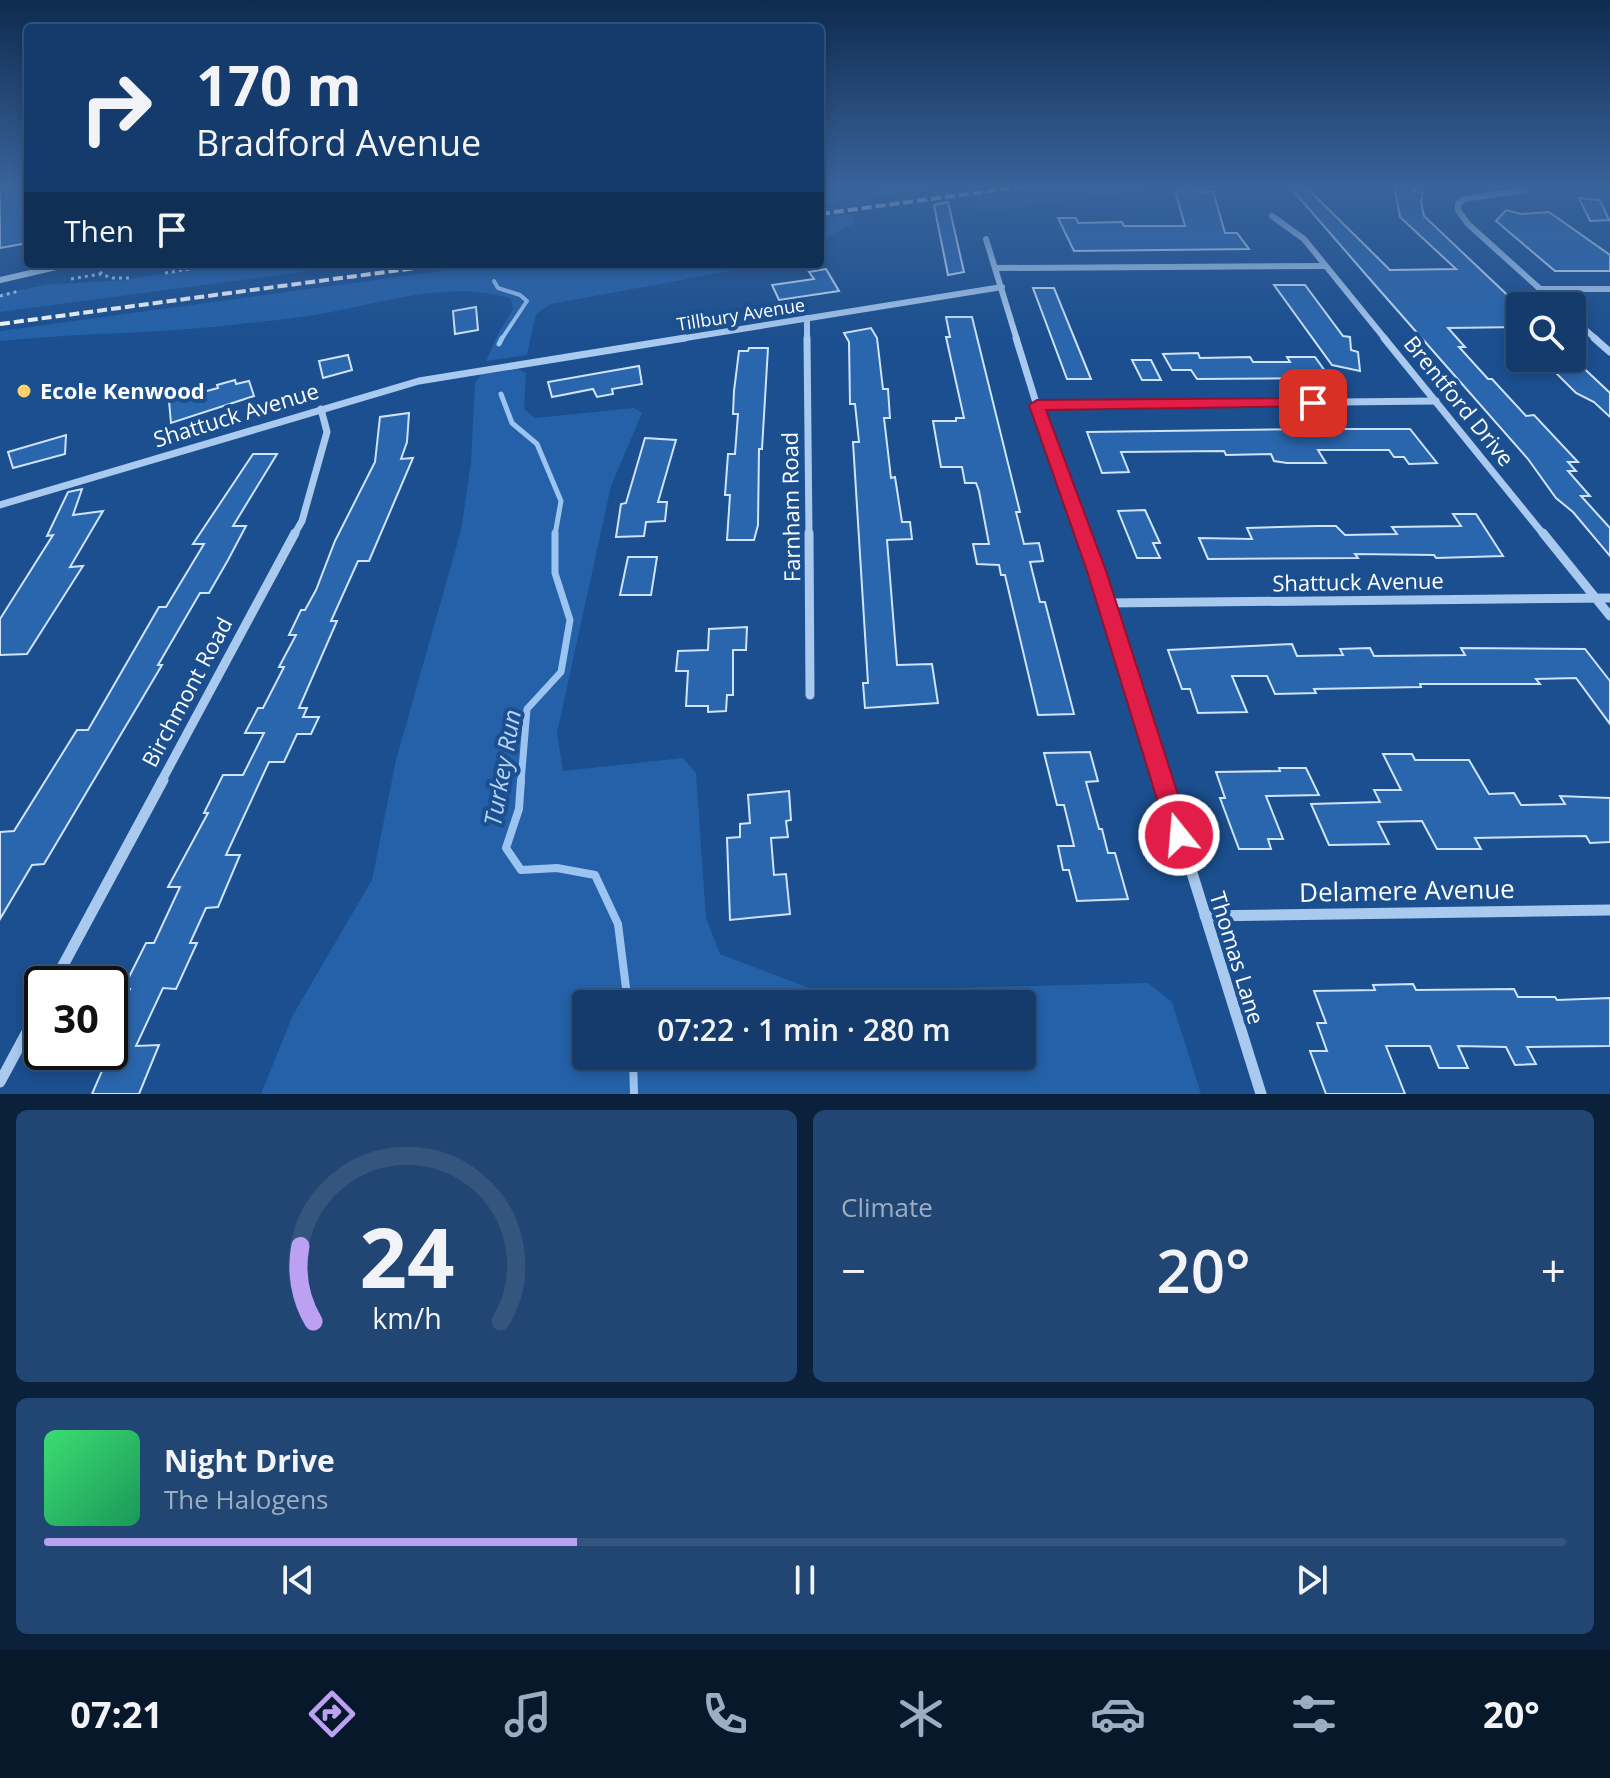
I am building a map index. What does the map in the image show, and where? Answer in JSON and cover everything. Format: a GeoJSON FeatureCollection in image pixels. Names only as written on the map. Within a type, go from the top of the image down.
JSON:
{"type":"FeatureCollection","features":[{"type":"Feature","properties":{"kind":"street","name":"Brentford Drive"},"geometry":{"type":"LineString","coordinates":[[1300,236],[1610,616]]}},
{"type":"Feature","properties":{"kind":"street"},"geometry":{"type":"LineString","coordinates":[[1481,236],[1543,292]]}},
{"type":"Feature","properties":{"kind":"street","name":"Thomas Lane"},"geometry":{"type":"LineString","coordinates":[[986,239],[1037,405],[1107,603],[1261,1094]]}},
{"type":"Feature","properties":{"kind":"street"},"geometry":{"type":"LineString","coordinates":[[996,268],[1325,266]]}},
{"type":"Feature","properties":{"kind":"street"},"geometry":{"type":"LineString","coordinates":[[0,280],[52,268]]}},
{"type":"Feature","properties":{"kind":"street","name":"Tillbury Avenue"},"geometry":{"type":"LineString","coordinates":[[485,369],[1002,287]]}},
{"type":"Feature","properties":{"kind":"street"},"geometry":{"type":"LineString","coordinates":[[1540,289],[1610,289]]}},
{"type":"Feature","properties":{"kind":"street","name":"Farnham Road"},"geometry":{"type":"LineString","coordinates":[[807,318],[810,695]]}},
{"type":"Feature","properties":{"kind":"street"},"geometry":{"type":"LineString","coordinates":[[1586,331],[1610,352]]}},
{"type":"Feature","properties":{"kind":"street","name":"Shattuck Avenue"},"geometry":{"type":"LineString","coordinates":[[0,505],[419,381],[485,369]]}},
{"type":"Feature","properties":{"kind":"street"},"geometry":{"type":"LineString","coordinates":[[1037,405],[1436,401]]}},
{"type":"Feature","properties":{"kind":"street","name":"Birchmont Road"},"geometry":{"type":"LineString","coordinates":[[63,966],[302,521],[327,432],[321,409]]}},
{"type":"Feature","properties":{"kind":"street","name":"Shattuck Avenue"},"geometry":{"type":"LineString","coordinates":[[1107,603],[1610,598]]}},
{"type":"Feature","properties":{"kind":"street","name":"Delamere Avenue"},"geometry":{"type":"LineString","coordinates":[[1205,916],[1610,910]]}},
{"type":"Feature","properties":{"kind":"street"},"geometry":{"type":"LineString","coordinates":[[0,1082],[24,1037]]}},
{"type":"Feature","properties":{"kind":"path"},"geometry":{"type":"LineString","coordinates":[[100,274],[105,268]]}},
{"type":"Feature","properties":{"kind":"path"},"geometry":{"type":"LineString","coordinates":[[162,273],[195,268]]}},
{"type":"Feature","properties":{"kind":"path"},"geometry":{"type":"LineString","coordinates":[[63,280],[100,274],[113,278],[136,277]]}},
{"type":"Feature","properties":{"kind":"path"},"geometry":{"type":"LineString","coordinates":[[0,296],[24,289]]}},
{"type":"Feature","properties":{"kind":"shaded area"},"geometry":{"type":"Polygon","coordinates":[[[199,268],[331,268],[0,312],[0,294],[45,285],[124,280],[199,268]]]}},
{"type":"Feature","properties":{"kind":"shaded area"},"geometry":{"type":"Polygon","coordinates":[[[464,268],[746,268],[551,304],[536,314],[527,355],[486,361],[513,309],[511,299],[463,291],[413,295],[314,315],[168,331],[0,341],[0,331],[464,268]]]}},
{"type":"Feature","properties":{"kind":"shaded area"},"geometry":{"type":"Polygon","coordinates":[[[518,369],[526,373],[524,409],[535,418],[634,408],[642,413],[611,486],[557,733],[563,771],[683,758],[696,773],[706,918],[720,954],[809,988],[827,990],[572,990],[572,1070],[1036,1070],[1036,990],[875,990],[1148,983],[1172,1002],[1201,1094],[261,1094],[293,1015],[372,880],[396,760],[461,530],[471,462],[475,383],[482,373],[518,369]]]}},
{"type":"Feature","properties":{"kind":"building"},"geometry":{"type":"Polygon","coordinates":[[[0,236],[24,236],[24,244],[0,248],[0,236]]]}},
{"type":"Feature","properties":{"kind":"building"},"geometry":{"type":"Polygon","coordinates":[[[940,236],[956,236],[964,272],[948,275],[940,236]]]}},
{"type":"Feature","properties":{"kind":"building"},"geometry":{"type":"Polygon","coordinates":[[[1067,236],[1239,236],[1249,249],[1074,251],[1067,236]]]}},
{"type":"Feature","properties":{"kind":"building"},"geometry":{"type":"Polygon","coordinates":[[[1333,236],[1356,236],[1390,270],[1456,269],[1421,236],[1445,236],[1506,294],[1506,327],[1448,328],[1465,347],[1459,347],[1488,379],[1492,379],[1526,416],[1534,415],[1578,462],[1568,462],[1576,471],[1568,471],[1590,496],[1581,496],[1610,528],[1610,556],[1573,512],[1556,498],[1528,459],[1333,236]]]}},
{"type":"Feature","properties":{"kind":"building"},"geometry":{"type":"Polygon","coordinates":[[[1514,236],[1583,236],[1610,255],[1610,271],[1555,271],[1514,236]]]}},
{"type":"Feature","properties":{"kind":"building"},"geometry":{"type":"Polygon","coordinates":[[[826,269],[839,291],[779,300],[772,285],[814,279],[809,272],[826,269]]]}},
{"type":"Feature","properties":{"kind":"building"},"geometry":{"type":"Polygon","coordinates":[[[1274,285],[1305,285],[1343,336],[1350,337],[1351,350],[1358,352],[1360,371],[1332,365],[1274,285]]]}},
{"type":"Feature","properties":{"kind":"building"},"geometry":{"type":"Polygon","coordinates":[[[1033,288],[1054,288],[1091,379],[1067,379],[1033,288]]]}},
{"type":"Feature","properties":{"kind":"building"},"geometry":{"type":"Polygon","coordinates":[[[476,307],[478,330],[455,334],[453,311],[476,307]]]}},
{"type":"Feature","properties":{"kind":"building"},"geometry":{"type":"Polygon","coordinates":[[[946,317],[972,317],[1020,512],[1016,512],[1024,544],[1039,543],[1043,561],[1030,562],[1040,602],[1045,602],[1074,714],[1038,715],[1005,575],[1001,575],[999,565],[977,564],[973,544],[989,544],[976,483],[965,483],[962,467],[941,467],[933,421],[964,418],[946,337],[950,337],[946,317]]]}},
{"type":"Feature","properties":{"kind":"building"},"geometry":{"type":"Polygon","coordinates":[[[871,328],[877,338],[883,389],[888,389],[890,418],[884,418],[891,478],[895,477],[902,522],[910,522],[912,539],[887,540],[897,665],[932,664],[938,703],[865,708],[863,683],[868,683],[853,442],[859,442],[855,404],[850,404],[849,342],[844,333],[871,328]]]}},
{"type":"Feature","properties":{"kind":"building"},"geometry":{"type":"Polygon","coordinates":[[[749,348],[768,348],[762,449],[759,449],[758,525],[754,540],[727,540],[730,495],[725,495],[728,454],[735,454],[738,414],[733,414],[734,391],[739,351],[748,351],[749,348]]]}},
{"type":"Feature","properties":{"kind":"building"},"geometry":{"type":"Polygon","coordinates":[[[1198,353],[1200,358],[1250,357],[1253,362],[1290,362],[1287,357],[1315,357],[1330,378],[1197,379],[1191,370],[1172,370],[1163,354],[1198,353]]]}},
{"type":"Feature","properties":{"kind":"building"},"geometry":{"type":"Polygon","coordinates":[[[348,355],[352,370],[323,378],[319,361],[348,355]]]}},
{"type":"Feature","properties":{"kind":"building"},"geometry":{"type":"Polygon","coordinates":[[[1132,360],[1151,360],[1161,380],[1142,380],[1132,360]]]}},
{"type":"Feature","properties":{"kind":"building"},"geometry":{"type":"Polygon","coordinates":[[[639,366],[642,384],[612,389],[613,394],[597,397],[593,389],[552,397],[548,382],[639,366]]]}},
{"type":"Feature","properties":{"kind":"building"},"geometry":{"type":"Polygon","coordinates":[[[1586,370],[1610,393],[1610,417],[1594,402],[1576,393],[1555,372],[1586,370]]]}},
{"type":"Feature","properties":{"kind":"building"},"geometry":{"type":"Polygon","coordinates":[[[235,380],[236,384],[249,381],[254,396],[171,423],[169,401],[218,388],[217,385],[235,380]]]}},
{"type":"Feature","properties":{"kind":"building"},"geometry":{"type":"Polygon","coordinates":[[[409,413],[407,442],[401,459],[413,458],[369,561],[358,561],[331,621],[337,621],[299,708],[307,708],[303,717],[319,717],[311,734],[297,734],[284,762],[269,762],[226,855],[240,855],[218,907],[206,908],[190,943],[197,943],[176,989],[163,988],[136,1046],[159,1045],[139,1094],[92,1094],[102,1070],[128,1070],[128,979],[146,943],[154,943],[180,887],[168,887],[208,813],[204,813],[223,775],[243,775],[264,733],[245,733],[258,708],[263,708],[284,667],[279,667],[296,635],[289,635],[301,610],[305,610],[316,590],[335,541],[375,462],[380,417],[409,413]]]}},
{"type":"Feature","properties":{"kind":"building"},"geometry":{"type":"Polygon","coordinates":[[[1410,429],[1437,463],[1409,464],[1404,457],[1394,457],[1389,450],[1318,450],[1326,463],[1287,463],[1274,461],[1271,454],[1226,455],[1224,451],[1121,452],[1129,472],[1102,473],[1087,432],[1410,429]]]}},
{"type":"Feature","properties":{"kind":"building"},"geometry":{"type":"Polygon","coordinates":[[[66,435],[65,454],[13,468],[8,452],[66,435]]]}},
{"type":"Feature","properties":{"kind":"building"},"geometry":{"type":"Polygon","coordinates":[[[645,438],[676,440],[658,502],[667,502],[665,521],[646,522],[644,536],[616,537],[621,504],[626,503],[645,438]]]}},
{"type":"Feature","properties":{"kind":"building"},"geometry":{"type":"Polygon","coordinates":[[[253,454],[277,454],[233,526],[246,526],[228,560],[209,593],[200,593],[158,665],[162,665],[44,864],[32,865],[0,919],[0,832],[14,831],[77,730],[88,730],[159,607],[166,607],[204,544],[193,544],[253,454]]]}},
{"type":"Feature","properties":{"kind":"building"},"geometry":{"type":"Polygon","coordinates":[[[82,489],[73,515],[103,511],[70,567],[83,566],[27,654],[0,655],[0,619],[53,535],[47,536],[68,492],[82,489]]]}},
{"type":"Feature","properties":{"kind":"building"},"geometry":{"type":"Polygon","coordinates":[[[1145,510],[1160,543],[1153,543],[1160,558],[1137,558],[1118,511],[1145,510]]]}},
{"type":"Feature","properties":{"kind":"building"},"geometry":{"type":"Polygon","coordinates":[[[1453,514],[1476,514],[1503,556],[1436,558],[1434,555],[1355,554],[1358,558],[1208,559],[1199,538],[1252,539],[1247,528],[1317,526],[1336,526],[1345,535],[1397,534],[1392,527],[1461,526],[1453,514]]]}},
{"type":"Feature","properties":{"kind":"building"},"geometry":{"type":"Polygon","coordinates":[[[628,557],[657,557],[651,595],[620,595],[628,557]]]}},
{"type":"Feature","properties":{"kind":"building"},"geometry":{"type":"Polygon","coordinates":[[[747,627],[746,650],[733,650],[733,695],[727,695],[726,711],[708,712],[708,706],[686,706],[688,671],[676,671],[678,651],[708,650],[709,629],[747,627]]]}},
{"type":"Feature","properties":{"kind":"building"},"geometry":{"type":"Polygon","coordinates":[[[1292,644],[1297,656],[1343,655],[1340,649],[1370,648],[1374,656],[1465,655],[1461,648],[1585,649],[1610,681],[1610,724],[1576,678],[1536,679],[1540,684],[1420,684],[1421,687],[1314,689],[1316,693],[1275,694],[1267,676],[1232,676],[1247,712],[1198,713],[1190,689],[1182,689],[1168,650],[1292,644]]]}},
{"type":"Feature","properties":{"kind":"building"},"geometry":{"type":"Polygon","coordinates":[[[1090,752],[1098,781],[1086,782],[1099,829],[1102,829],[1108,853],[1115,853],[1128,899],[1077,901],[1069,870],[1063,870],[1058,846],[1074,846],[1064,805],[1057,805],[1044,753],[1090,752]]]}},
{"type":"Feature","properties":{"kind":"building"},"geometry":{"type":"Polygon","coordinates":[[[1383,754],[1412,754],[1415,760],[1469,760],[1489,794],[1514,793],[1521,805],[1565,804],[1560,796],[1610,798],[1610,842],[1590,843],[1586,836],[1475,838],[1481,849],[1437,849],[1422,821],[1378,822],[1389,844],[1329,845],[1311,804],[1380,802],[1374,790],[1401,790],[1383,754]]]}},
{"type":"Feature","properties":{"kind":"building"},"geometry":{"type":"Polygon","coordinates":[[[1279,768],[1306,768],[1319,795],[1266,796],[1283,839],[1268,839],[1271,849],[1239,849],[1220,798],[1225,798],[1216,772],[1280,771],[1279,768]]]}},
{"type":"Feature","properties":{"kind":"building"},"geometry":{"type":"Polygon","coordinates":[[[789,791],[791,820],[786,821],[788,837],[771,838],[774,875],[786,874],[790,914],[730,920],[727,838],[740,837],[740,824],[750,823],[748,795],[789,791]]]}},
{"type":"Feature","properties":{"kind":"building"},"geometry":{"type":"Polygon","coordinates":[[[1413,984],[1416,990],[1514,989],[1518,997],[1555,997],[1557,1000],[1610,998],[1610,1046],[1527,1047],[1536,1064],[1515,1065],[1506,1047],[1458,1046],[1468,1068],[1439,1068],[1430,1046],[1386,1046],[1405,1094],[1326,1094],[1310,1051],[1327,1051],[1317,1023],[1326,1023],[1314,991],[1375,990],[1373,985],[1413,984]]]}},
{"type":"Feature","properties":{"kind":"waterway","name":"Turkey Run"},"geometry":{"type":"LineString","coordinates":[[494,281],[498,288],[520,295],[527,301],[501,340]]}},
{"type":"Feature","properties":{"kind":"waterway","name":"Turkey Run"},"geometry":{"type":"LineString","coordinates":[[499,344],[501,340]]}},
{"type":"Feature","properties":{"kind":"waterway","name":"Turkey Run"},"geometry":{"type":"LineString","coordinates":[[501,394],[512,423],[537,444],[561,501],[555,535]]}},
{"type":"Feature","properties":{"kind":"waterway","name":"Turkey Run"},"geometry":{"type":"LineString","coordinates":[[521,782],[527,709],[561,672],[570,620],[555,573],[555,535]]}},
{"type":"Feature","properties":{"kind":"waterway","name":"Turkey Run"},"geometry":{"type":"LineString","coordinates":[[521,780],[519,809],[506,848],[521,870],[557,868],[595,875],[618,924],[626,990]]}},
{"type":"Feature","properties":{"kind":"waterway","name":"Turkey Run"},"geometry":{"type":"LineString","coordinates":[[633,1070],[634,1094]]}},
{"type":"Feature","properties":{"kind":"railway"},"geometry":{"type":"LineString","coordinates":[[0,324],[415,268]]}},
{"type":"Feature","properties":{"kind":"place","name":"Ecole Kenwood"},"geometry":{"type":"Point","coordinates":[24,391]}},
{"type":"Feature","properties":{"kind":"route"},"geometry":{"type":"LineString","coordinates":[[1179,835],[1097,571],[1037,405],[1313,403]]}}]}
